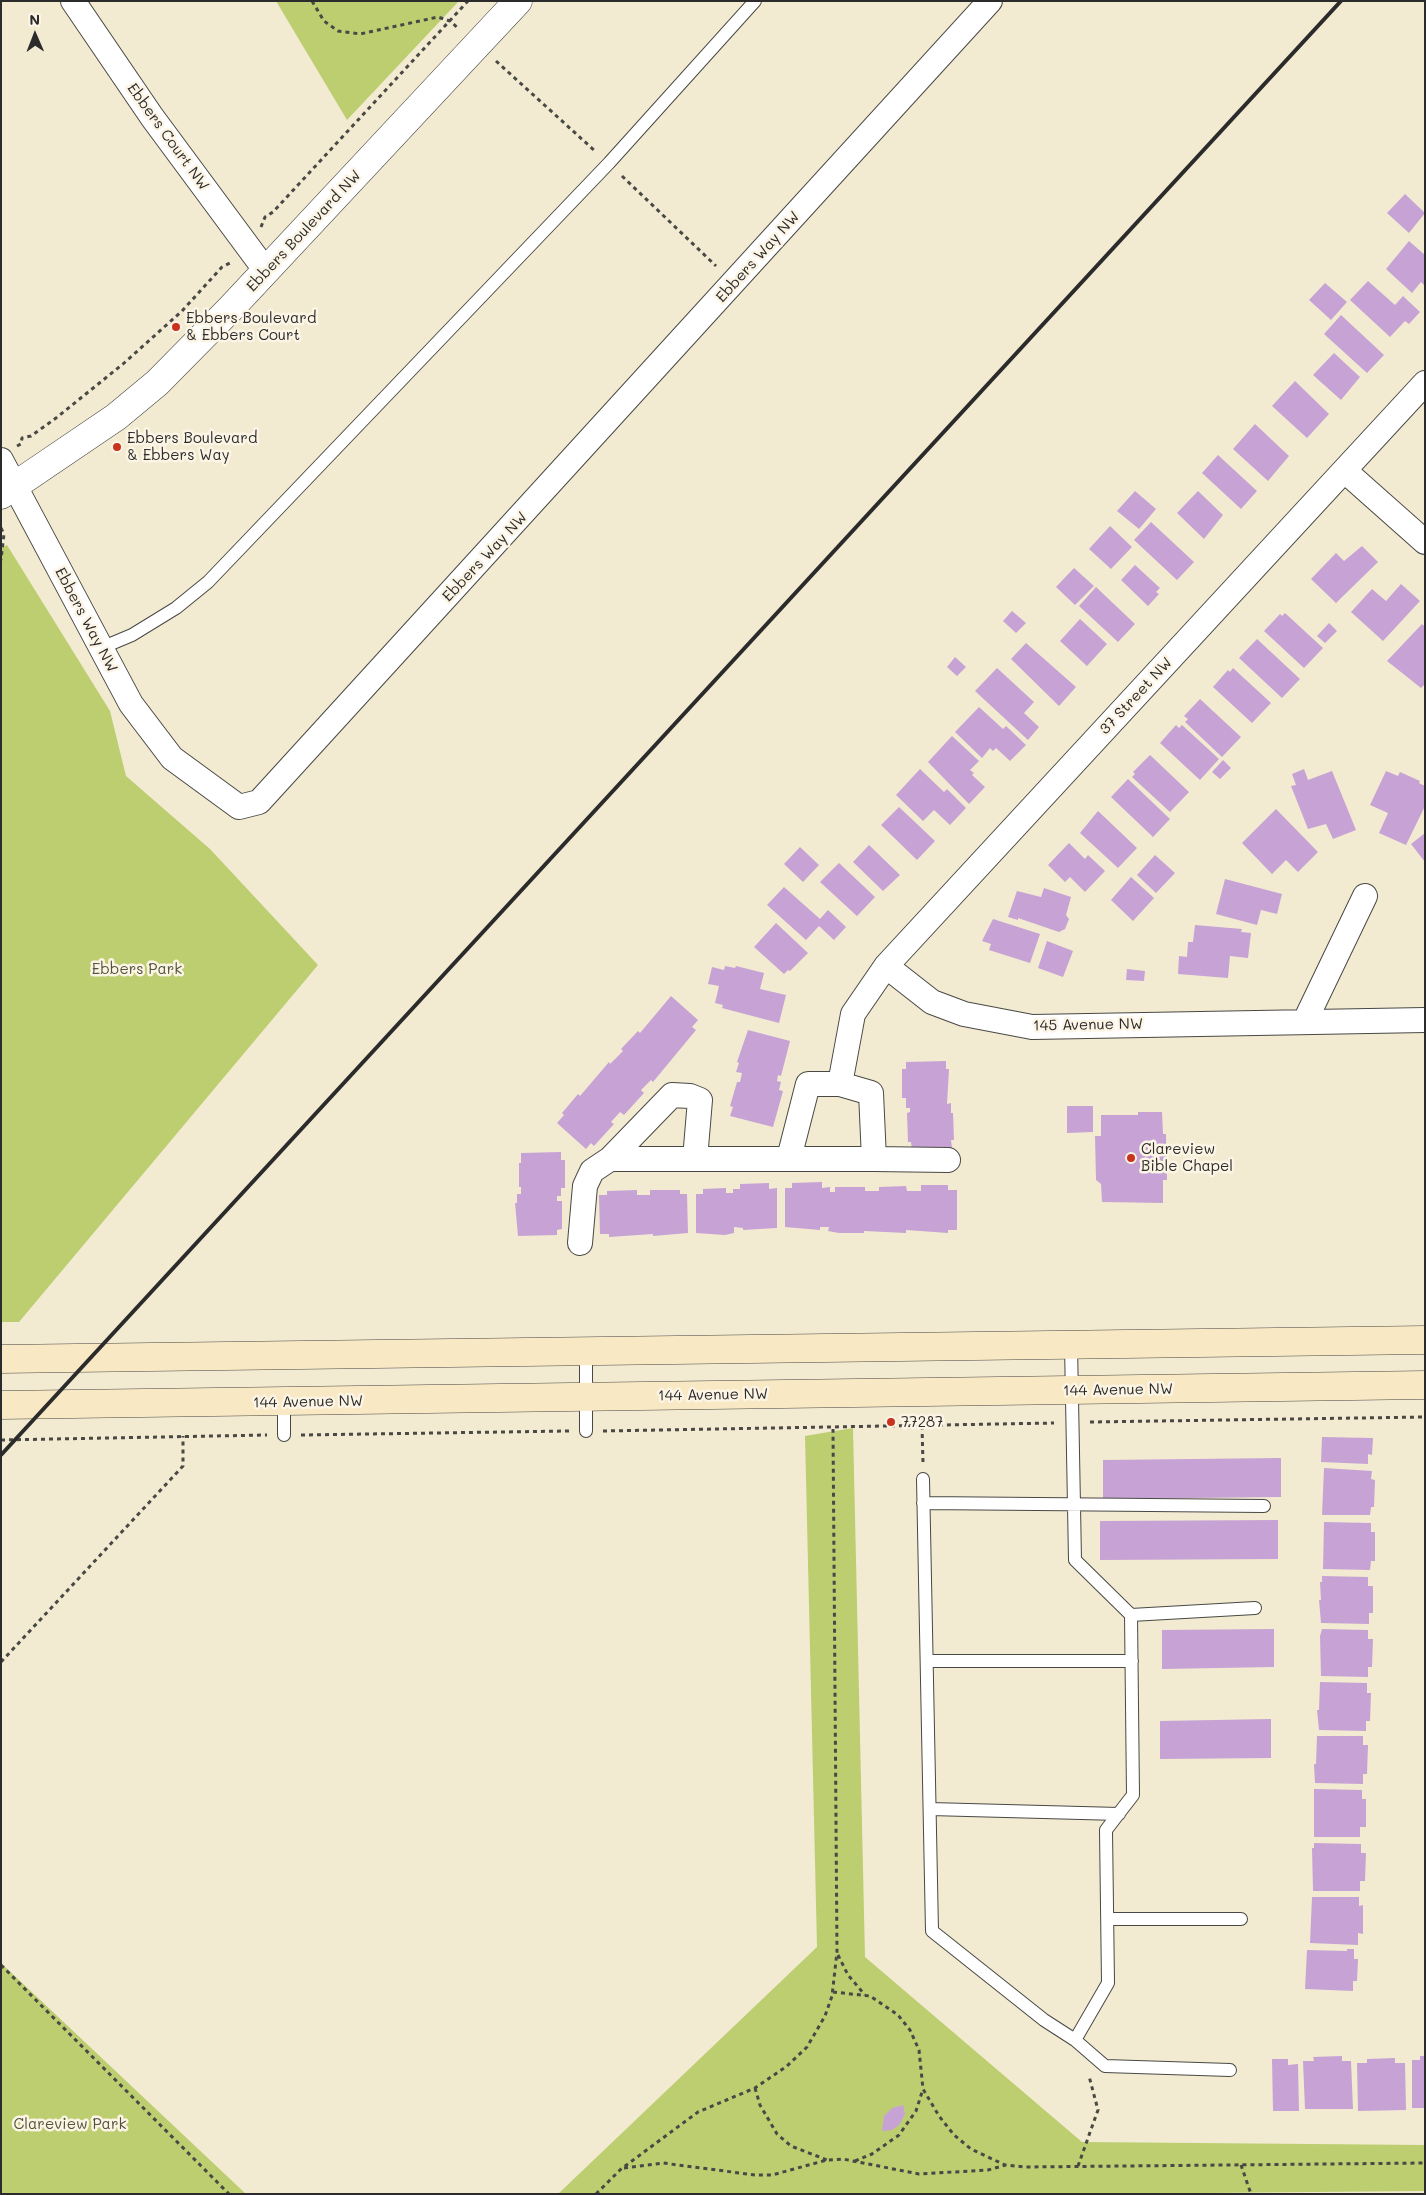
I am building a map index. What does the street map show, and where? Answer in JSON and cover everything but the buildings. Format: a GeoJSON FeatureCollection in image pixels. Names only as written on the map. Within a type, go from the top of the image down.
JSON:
{"type":"FeatureCollection","features":[{"type":"Feature","properties":{"kind":"main road"},"geometry":{"type":"LineString","coordinates":[[1,1359],[1425,1340]]}},
{"type":"Feature","properties":{"kind":"main road","name":"144 Avenue NW"},"geometry":{"type":"LineString","coordinates":[[1,1405],[1425,1385]]}},
{"type":"Feature","properties":{"kind":"street","name":"Ebbers Court NW"},"geometry":{"type":"LineString","coordinates":[[73,1],[152,117],[266,271]]}},
{"type":"Feature","properties":{"kind":"street","name":"Ebbers Boulevard NW"},"geometry":{"type":"LineString","coordinates":[[8,491],[116,417],[157,382],[266,271],[518,1]]}},
{"type":"Feature","properties":{"kind":"street","name":"Ebbers Way NW"},"geometry":{"type":"LineString","coordinates":[[1,460],[8,491],[101,648],[131,704],[172,758],[239,807],[259,802],[990,1]]}},
{"type":"Feature","properties":{"kind":"street","name":"37 Street NW"},"geometry":{"type":"LineString","coordinates":[[840,1084],[853,1014],[886,966],[1425,383]]}},
{"type":"Feature","properties":{"kind":"street"},"geometry":{"type":"LineString","coordinates":[[1344,471],[1425,542]]}},
{"type":"Feature","properties":{"kind":"street"},"geometry":{"type":"LineString","coordinates":[[1305,1021],[1365,896]]}},
{"type":"Feature","properties":{"kind":"street","name":"145 Avenue NW"},"geometry":{"type":"LineString","coordinates":[[886,966],[932,1002],[964,1014],[1032,1027],[1425,1020]]}},
{"type":"Feature","properties":{"kind":"street"},"geometry":{"type":"LineString","coordinates":[[789,1158],[808,1084],[840,1084],[871,1093],[874,1159]]}},
{"type":"Feature","properties":{"kind":"street"},"geometry":{"type":"LineString","coordinates":[[580,1242],[585,1186],[592,1171],[610,1159],[672,1095],[690,1096],[700,1100],[695,1159]]}},
{"type":"Feature","properties":{"kind":"street"},"geometry":{"type":"LineString","coordinates":[[610,1159],[789,1158],[948,1160]]}},
{"type":"Feature","properties":{"kind":"lane"},"geometry":{"type":"LineString","coordinates":[[101,648],[132,635],[176,608],[208,582],[609,163],[755,1]]}},
{"type":"Feature","properties":{"kind":"lane"},"geometry":{"type":"LineString","coordinates":[[1071,1345],[1070,1390],[1075,1560],[1131,1615],[1134,1795],[1106,1830],[1108,1983],[1076,2040]]}},
{"type":"Feature","properties":{"kind":"lane"},"geometry":{"type":"LineString","coordinates":[[586,1351],[586,1431]]}},
{"type":"Feature","properties":{"kind":"lane"},"geometry":{"type":"LineString","coordinates":[[284,1402],[284,1435]]}},
{"type":"Feature","properties":{"kind":"lane"},"geometry":{"type":"LineString","coordinates":[[923,1479],[932,1932],[1044,2020],[1076,2040],[1105,2066],[1230,2070]]}},
{"type":"Feature","properties":{"kind":"lane"},"geometry":{"type":"LineString","coordinates":[[923,1503],[1074,1506],[1264,1506]]}},
{"type":"Feature","properties":{"kind":"lane"},"geometry":{"type":"LineString","coordinates":[[1131,1615],[1255,1608]]}},
{"type":"Feature","properties":{"kind":"lane"},"geometry":{"type":"LineString","coordinates":[[927,1661],[1132,1661]]}},
{"type":"Feature","properties":{"kind":"lane"},"geometry":{"type":"LineString","coordinates":[[930,1809],[1119,1814]]}},
{"type":"Feature","properties":{"kind":"lane"},"geometry":{"type":"LineString","coordinates":[[1108,1919],[1241,1919]]}},
{"type":"Feature","properties":{"kind":"path"},"geometry":{"type":"LineString","coordinates":[[312,1],[324,21],[338,31],[360,34],[438,17],[450,21]]}},
{"type":"Feature","properties":{"kind":"path"},"geometry":{"type":"LineString","coordinates":[[262,225],[265,217],[273,212],[468,1]]}},
{"type":"Feature","properties":{"kind":"path"},"geometry":{"type":"LineString","coordinates":[[21,444],[22,438],[31,436],[56,418],[123,364],[182,310],[222,267],[230,264]]}},
{"type":"Feature","properties":{"kind":"path"},"geometry":{"type":"LineString","coordinates":[[1,528],[4,534],[1,560]]}},
{"type":"Feature","properties":{"kind":"path"},"geometry":{"type":"LineString","coordinates":[[1,1440],[1425,1417]]}},
{"type":"Feature","properties":{"kind":"path"},"geometry":{"type":"LineString","coordinates":[[922,1426],[923,1479]]}},
{"type":"Feature","properties":{"kind":"path"},"geometry":{"type":"LineString","coordinates":[[596,2194],[621,2169],[698,2112],[755,2088],[787,2066],[807,2047],[825,2016],[833,1992],[837,1952],[833,1428]]}},
{"type":"Feature","properties":{"kind":"path"},"geometry":{"type":"LineString","coordinates":[[1,1662],[182,1466],[183,1436]]}},
{"type":"Feature","properties":{"kind":"path"},"geometry":{"type":"LineString","coordinates":[[837,1952],[848,1975],[866,1995]]}},
{"type":"Feature","properties":{"kind":"path"},"geometry":{"type":"LineString","coordinates":[[1,1965],[229,2194]]}},
{"type":"Feature","properties":{"kind":"path"},"geometry":{"type":"LineString","coordinates":[[833,1992],[866,1995],[885,2004],[910,2030],[919,2050],[923,2089],[916,2111],[899,2135],[872,2154],[855,2161]]}},
{"type":"Feature","properties":{"kind":"path"},"geometry":{"type":"LineString","coordinates":[[1076,2040],[1090,2077],[1098,2110],[1078,2166]]}},
{"type":"Feature","properties":{"kind":"path"},"geometry":{"type":"LineString","coordinates":[[755,2088],[760,2105],[777,2134],[791,2146],[828,2160]]}},
{"type":"Feature","properties":{"kind":"path"},"geometry":{"type":"LineString","coordinates":[[923,2089],[939,2116],[954,2135],[971,2149],[1006,2165]]}},
{"type":"Feature","properties":{"kind":"path"},"geometry":{"type":"LineString","coordinates":[[621,2169],[663,2163],[738,2174],[772,2175],[828,2160],[855,2161],[919,2174],[988,2170],[1006,2165],[1425,2163]]}},
{"type":"Feature","properties":{"kind":"path"},"geometry":{"type":"LineString","coordinates":[[1241,2165],[1252,2194]]}},
{"type":"Feature","properties":{"kind":"green space"},"geometry":{"type":"Polygon","coordinates":[[[276,1],[459,1],[347,120],[276,1]]]}},
{"type":"Feature","properties":{"kind":"green space","name":"Ebbers Park"},"geometry":{"type":"Polygon","coordinates":[[[7,545],[110,711],[126,776],[210,849],[318,965],[19,1322],[1,1322],[1,548],[7,545]]]}},
{"type":"Feature","properties":{"kind":"green space"},"geometry":{"type":"Polygon","coordinates":[[[853,1428],[865,1957],[1082,2142],[1425,2145],[1425,2191],[1096,2194],[558,2194],[817,1947],[805,1436],[853,1428]]]}},
{"type":"Feature","properties":{"kind":"green space","name":"Clareview Park"},"geometry":{"type":"Polygon","coordinates":[[[1,1963],[246,2194],[1,2194],[1,1963]]]}},
{"type":"Feature","properties":{"kind":"railway"},"geometry":{"type":"LineString","coordinates":[[1,1455],[1341,1]]}},
{"type":"Feature","properties":{"kind":"place","name":"Ebbers Boulevard & Ebbers Court"},"geometry":{"type":"Point","coordinates":[176,327]}},
{"type":"Feature","properties":{"kind":"place","name":"Ebbers Boulevard & Ebbers Way"},"geometry":{"type":"Point","coordinates":[117,447]}},
{"type":"Feature","properties":{"kind":"place","name":"Clareview Bible Chapel"},"geometry":{"type":"Point","coordinates":[1131,1158]}},
{"type":"Feature","properties":{"kind":"place","name":"77287"},"geometry":{"type":"Point","coordinates":[891,1422]}}]}
